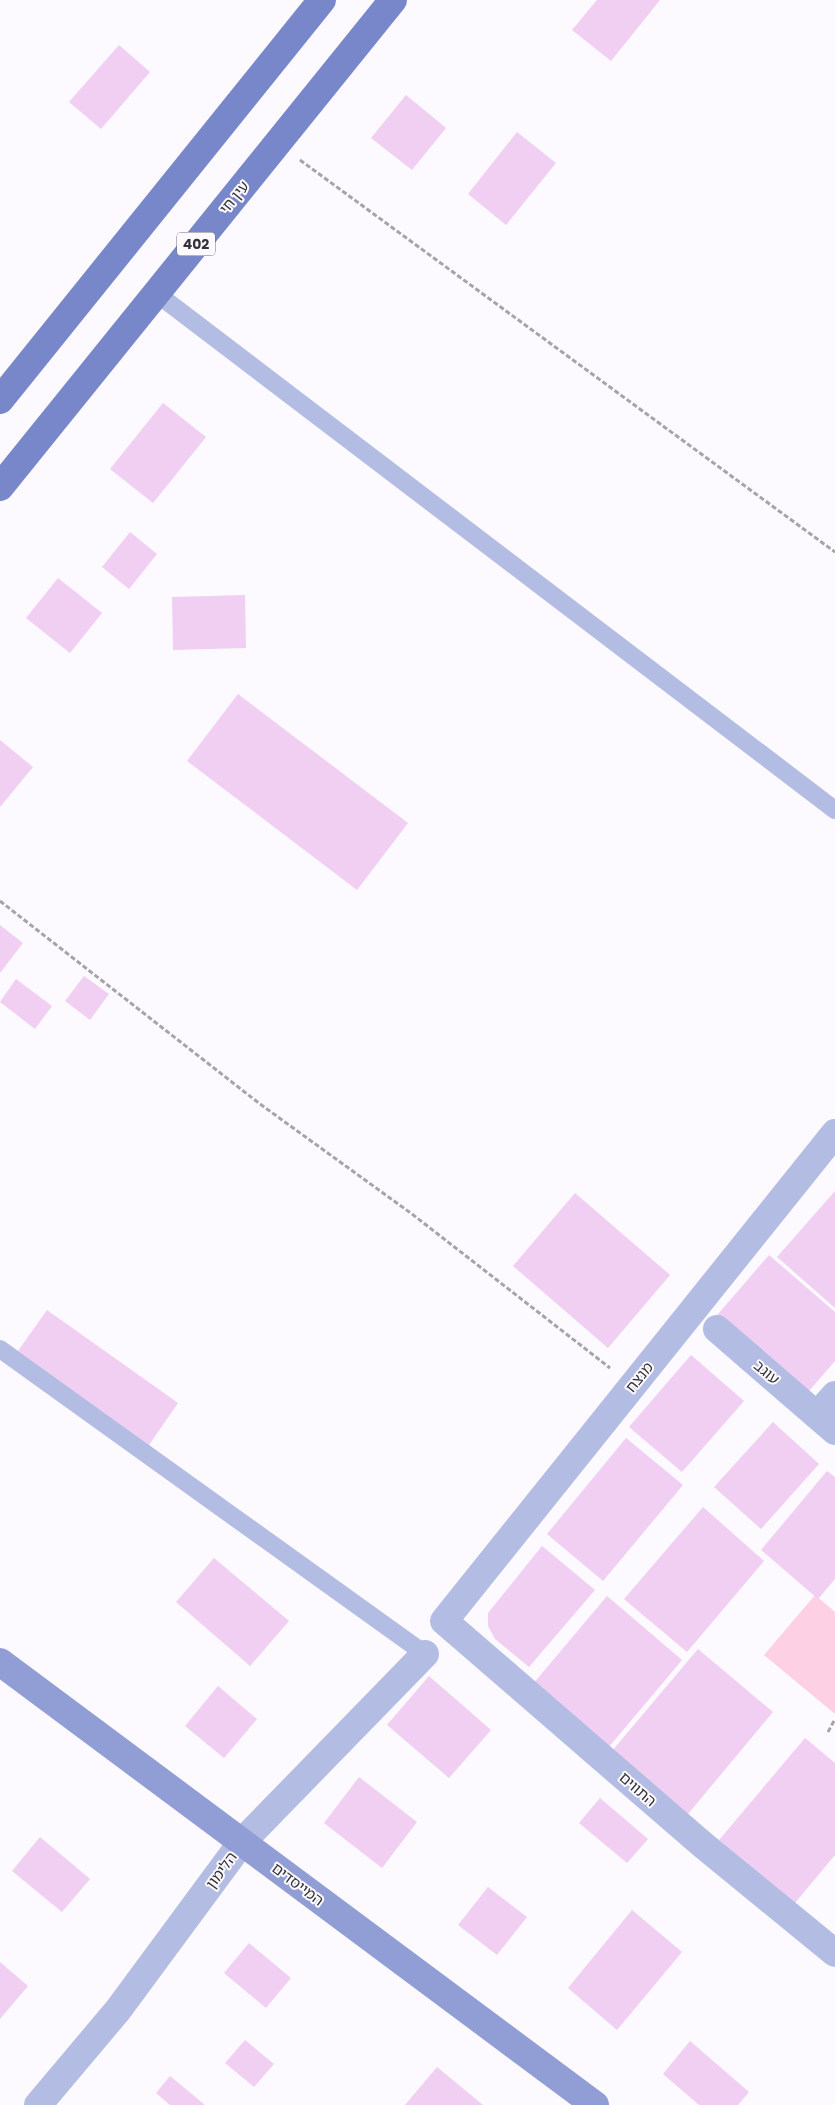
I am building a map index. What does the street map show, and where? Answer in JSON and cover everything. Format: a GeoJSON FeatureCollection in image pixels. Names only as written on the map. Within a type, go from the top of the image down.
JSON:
{"type":"FeatureCollection","features":[{"type":"Feature","properties":{"kind":"main road"},"geometry":{"type":"LineString","coordinates":[[0,400],[322,0]]}},
{"type":"Feature","properties":{"kind":"main road","name":"עין חי"},"geometry":{"type":"LineString","coordinates":[[0,487],[393,0]]}},
{"type":"Feature","properties":{"kind":"street","name":"מנצח"},"geometry":{"type":"LineString","coordinates":[[444,1621],[834,1135]]}},
{"type":"Feature","properties":{"kind":"street","name":"עוגב"},"geometry":{"type":"LineString","coordinates":[[716,1329],[826,1423],[835,1394]]}},
{"type":"Feature","properties":{"kind":"street","name":"התווים"},"geometry":{"type":"LineString","coordinates":[[444,1621],[703,1845],[835,1953]]}},
{"type":"Feature","properties":{"kind":"street","name":"הלימון"},"geometry":{"type":"LineString","coordinates":[[38,2105],[118,2010],[242,1842],[425,1654]]}},
{"type":"Feature","properties":{"kind":"street","name":"המייסדים"},"geometry":{"type":"LineString","coordinates":[[0,1662],[595,2105]]}},
{"type":"Feature","properties":{"kind":"lane"},"geometry":{"type":"LineString","coordinates":[[156,294],[835,810]]}},
{"type":"Feature","properties":{"kind":"lane"},"geometry":{"type":"LineString","coordinates":[[0,1349],[425,1654]]}},
{"type":"Feature","properties":{"kind":"path"},"geometry":{"type":"LineString","coordinates":[[277,143],[835,552]]}},
{"type":"Feature","properties":{"kind":"path"},"geometry":{"type":"LineString","coordinates":[[0,901],[260,1104],[412,1214],[632,1386]]}},
{"type":"Feature","properties":{"kind":"path"},"geometry":{"type":"LineString","coordinates":[[828,1732],[835,1719]]}},
{"type":"Feature","properties":{"kind":"shaded area"},"geometry":{"type":"Polygon","coordinates":[[[815,1595],[835,1612],[835,1714],[764,1655],[815,1595]]]}},
{"type":"Feature","properties":{"kind":"building"},"geometry":{"type":"Polygon","coordinates":[[[597,0],[660,0],[611,61],[572,30],[597,0]]]}},
{"type":"Feature","properties":{"kind":"building"},"geometry":{"type":"Polygon","coordinates":[[[119,45],[150,72],[101,129],[69,102],[119,45]]]}},
{"type":"Feature","properties":{"kind":"building"},"geometry":{"type":"Polygon","coordinates":[[[406,95],[446,128],[412,170],[371,138],[406,95]]]}},
{"type":"Feature","properties":{"kind":"building"},"geometry":{"type":"Polygon","coordinates":[[[517,132],[556,163],[506,225],[468,194],[517,132]]]}},
{"type":"Feature","properties":{"kind":"building"},"geometry":{"type":"Polygon","coordinates":[[[163,403],[206,437],[153,503],[110,469],[163,403]]]}},
{"type":"Feature","properties":{"kind":"building"},"geometry":{"type":"Polygon","coordinates":[[[130,532],[157,554],[129,589],[102,567],[130,532]]]}},
{"type":"Feature","properties":{"kind":"building"},"geometry":{"type":"Polygon","coordinates":[[[58,578],[102,613],[70,653],[26,618],[58,578]]]}},
{"type":"Feature","properties":{"kind":"building"},"geometry":{"type":"Polygon","coordinates":[[[245,595],[246,648],[173,650],[172,597],[245,595]]]}},
{"type":"Feature","properties":{"kind":"building"},"geometry":{"type":"Polygon","coordinates":[[[238,694],[408,823],[357,890],[187,761],[238,694]]]}},
{"type":"Feature","properties":{"kind":"building"},"geometry":{"type":"Polygon","coordinates":[[[0,740],[33,767],[0,807],[0,740]]]}},
{"type":"Feature","properties":{"kind":"building"},"geometry":{"type":"Polygon","coordinates":[[[0,925],[23,943],[0,973],[0,925]]]}},
{"type":"Feature","properties":{"kind":"building"},"geometry":{"type":"Polygon","coordinates":[[[84,976],[109,994],[90,1020],[65,1001],[84,976]]]}},
{"type":"Feature","properties":{"kind":"building"},"geometry":{"type":"Polygon","coordinates":[[[16,979],[52,1006],[35,1029],[0,1002],[16,979]]]}},
{"type":"Feature","properties":{"kind":"building"},"geometry":{"type":"Polygon","coordinates":[[[835,1191],[835,1308],[777,1257],[835,1191]]]}},
{"type":"Feature","properties":{"kind":"building"},"geometry":{"type":"Polygon","coordinates":[[[575,1193],[670,1275],[608,1348],[513,1266],[575,1193]]]}},
{"type":"Feature","properties":{"kind":"building"},"geometry":{"type":"Polygon","coordinates":[[[769,1255],[835,1312],[835,1361],[802,1399],[712,1321],[769,1255]]]}},
{"type":"Feature","properties":{"kind":"building"},"geometry":{"type":"Polygon","coordinates":[[[47,1310],[178,1403],[149,1445],[18,1351],[47,1310]]]}},
{"type":"Feature","properties":{"kind":"building"},"geometry":{"type":"Polygon","coordinates":[[[691,1355],[744,1401],[682,1472],[629,1427],[691,1355]]]}},
{"type":"Feature","properties":{"kind":"building"},"geometry":{"type":"Polygon","coordinates":[[[773,1422],[819,1464],[761,1529],[714,1487],[773,1422]]]}},
{"type":"Feature","properties":{"kind":"building"},"geometry":{"type":"Polygon","coordinates":[[[626,1438],[683,1485],[603,1581],[547,1534],[626,1438]]]}},
{"type":"Feature","properties":{"kind":"building"},"geometry":{"type":"Polygon","coordinates":[[[827,1471],[835,1477],[835,1579],[818,1599],[761,1550],[827,1471]]]}},
{"type":"Feature","properties":{"kind":"building"},"geometry":{"type":"Polygon","coordinates":[[[703,1507],[764,1561],[687,1652],[624,1599],[703,1507]]]}},
{"type":"Feature","properties":{"kind":"building"},"geometry":{"type":"Polygon","coordinates":[[[542,1546],[595,1590],[529,1667],[495,1639],[488,1626],[488,1613],[542,1546]]]}},
{"type":"Feature","properties":{"kind":"building"},"geometry":{"type":"Polygon","coordinates":[[[214,1558],[289,1621],[250,1666],[176,1602],[214,1558]]]}},
{"type":"Feature","properties":{"kind":"building"},"geometry":{"type":"Polygon","coordinates":[[[607,1596],[682,1660],[608,1748],[533,1684],[607,1596]]]}},
{"type":"Feature","properties":{"kind":"building"},"geometry":{"type":"Polygon","coordinates":[[[698,1649],[773,1712],[688,1814],[612,1751],[698,1649]]]}},
{"type":"Feature","properties":{"kind":"building"},"geometry":{"type":"Polygon","coordinates":[[[429,1676],[491,1730],[449,1778],[387,1725],[429,1676]]]}},
{"type":"Feature","properties":{"kind":"building"},"geometry":{"type":"Polygon","coordinates":[[[218,1686],[257,1719],[224,1758],[185,1726],[218,1686]]]}},
{"type":"Feature","properties":{"kind":"building"},"geometry":{"type":"Polygon","coordinates":[[[805,1738],[835,1763],[835,1855],[795,1903],[719,1840],[805,1738]]]}},
{"type":"Feature","properties":{"kind":"building"},"geometry":{"type":"Polygon","coordinates":[[[359,1777],[417,1822],[382,1868],[324,1823],[359,1777]]]}},
{"type":"Feature","properties":{"kind":"building"},"geometry":{"type":"Polygon","coordinates":[[[600,1798],[648,1839],[627,1863],[579,1823],[600,1798]]]}},
{"type":"Feature","properties":{"kind":"building"},"geometry":{"type":"Polygon","coordinates":[[[40,1837],[90,1879],[62,1912],[12,1871],[40,1837]]]}},
{"type":"Feature","properties":{"kind":"building"},"geometry":{"type":"Polygon","coordinates":[[[488,1887],[527,1917],[497,1955],[458,1925],[488,1887]]]}},
{"type":"Feature","properties":{"kind":"building"},"geometry":{"type":"Polygon","coordinates":[[[632,1910],[682,1952],[617,2030],[568,1988],[632,1910]]]}},
{"type":"Feature","properties":{"kind":"building"},"geometry":{"type":"Polygon","coordinates":[[[249,1943],[291,1978],[266,2008],[224,1973],[249,1943]]]}},
{"type":"Feature","properties":{"kind":"building"},"geometry":{"type":"Polygon","coordinates":[[[0,1962],[28,1986],[0,2019],[0,1962]]]}},
{"type":"Feature","properties":{"kind":"building"},"geometry":{"type":"Polygon","coordinates":[[[245,2040],[274,2064],[254,2087],[225,2063],[245,2040]]]}},
{"type":"Feature","properties":{"kind":"building"},"geometry":{"type":"Polygon","coordinates":[[[690,2041],[749,2092],[738,2105],[699,2105],[663,2074],[690,2041]]]}},
{"type":"Feature","properties":{"kind":"building"},"geometry":{"type":"Polygon","coordinates":[[[437,2067],[483,2105],[405,2105],[437,2067]]]}},
{"type":"Feature","properties":{"kind":"building"},"geometry":{"type":"Polygon","coordinates":[[[170,2076],[205,2105],[170,2105],[156,2093],[170,2076]]]}}]}
